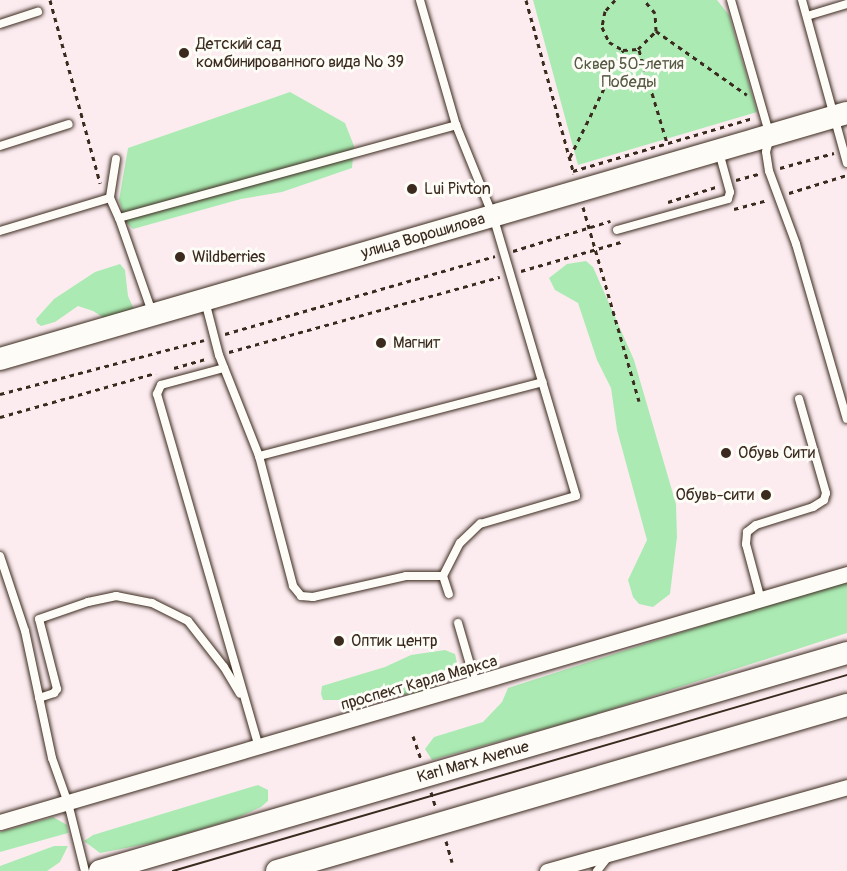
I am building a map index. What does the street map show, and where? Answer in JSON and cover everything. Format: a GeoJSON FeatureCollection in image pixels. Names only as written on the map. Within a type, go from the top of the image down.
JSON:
{"type":"FeatureCollection","features":[{"type":"Feature","properties":{"kind":"main road","name":"улица Ворошилова"},"geometry":{"type":"LineString","coordinates":[[0,359],[719,150],[767,125],[840,115]]}},
{"type":"Feature","properties":{"kind":"main road","name":"Karl Marx Avenue"},"geometry":{"type":"LineString","coordinates":[[100,871],[847,653]]}},
{"type":"Feature","properties":{"kind":"main road"},"geometry":{"type":"LineString","coordinates":[[277,871],[847,705]]}},
{"type":"Feature","properties":{"kind":"street","name":"проспект Карла Маркса"},"geometry":{"type":"LineString","coordinates":[[0,822],[476,685],[847,574]]}},
{"type":"Feature","properties":{"kind":"street"},"geometry":{"type":"LineString","coordinates":[[552,870],[847,787]]}},
{"type":"Feature","properties":{"kind":"lane"},"geometry":{"type":"LineString","coordinates":[[420,0],[456,125],[493,216],[505,253],[576,496],[480,524],[460,543],[443,576],[449,594]]}},
{"type":"Feature","properties":{"kind":"lane"},"geometry":{"type":"LineString","coordinates":[[731,0],[767,125],[766,152],[769,171],[796,244],[847,419]]}},
{"type":"Feature","properties":{"kind":"lane"},"geometry":{"type":"LineString","coordinates":[[802,0],[840,115],[843,150],[847,163]]}},
{"type":"Feature","properties":{"kind":"lane"},"geometry":{"type":"LineString","coordinates":[[807,16],[847,4]]}},
{"type":"Feature","properties":{"kind":"lane"},"geometry":{"type":"LineString","coordinates":[[0,24],[38,12]]}},
{"type":"Feature","properties":{"kind":"lane"},"geometry":{"type":"LineString","coordinates":[[0,146],[69,124]]}},
{"type":"Feature","properties":{"kind":"lane"},"geometry":{"type":"LineString","coordinates":[[119,218],[456,125]]}},
{"type":"Feature","properties":{"kind":"lane"},"geometry":{"type":"LineString","coordinates":[[617,230],[726,201],[731,195],[719,150]]}},
{"type":"Feature","properties":{"kind":"lane"},"geometry":{"type":"LineString","coordinates":[[116,159],[107,199],[119,218],[153,315]]}},
{"type":"Feature","properties":{"kind":"lane"},"geometry":{"type":"LineString","coordinates":[[0,231],[107,199]]}},
{"type":"Feature","properties":{"kind":"lane"},"geometry":{"type":"LineString","coordinates":[[204,300],[219,355],[259,456],[293,586],[301,596],[313,597],[406,576],[443,576]]}},
{"type":"Feature","properties":{"kind":"lane"},"geometry":{"type":"LineString","coordinates":[[224,368],[161,385],[156,391],[259,748]]}},
{"type":"Feature","properties":{"kind":"lane"},"geometry":{"type":"LineString","coordinates":[[259,456],[543,382]]}},
{"type":"Feature","properties":{"kind":"lane"},"geometry":{"type":"LineString","coordinates":[[761,600],[746,543],[747,532],[756,525],[813,507],[824,500],[826,493],[799,399]]}},
{"type":"Feature","properties":{"kind":"lane"},"geometry":{"type":"LineString","coordinates":[[0,556],[25,632],[52,758],[68,803],[85,871]]}},
{"type":"Feature","properties":{"kind":"lane"},"geometry":{"type":"LineString","coordinates":[[39,698],[54,693],[57,688],[38,624],[40,617],[105,598],[130,597],[172,611],[188,621],[224,667],[246,703]]}},
{"type":"Feature","properties":{"kind":"lane"},"geometry":{"type":"LineString","coordinates":[[458,623],[476,685]]}},
{"type":"Feature","properties":{"kind":"lane"},"geometry":{"type":"LineString","coordinates":[[597,871],[612,854]]}},
{"type":"Feature","properties":{"kind":"path"},"geometry":{"type":"LineString","coordinates":[[50,0],[107,199]]}},
{"type":"Feature","properties":{"kind":"path"},"geometry":{"type":"LineString","coordinates":[[615,0],[605,11],[602,27],[609,42],[623,50],[638,49],[656,31],[655,13],[651,2],[644,0]]}},
{"type":"Feature","properties":{"kind":"path"},"geometry":{"type":"LineString","coordinates":[[656,31],[760,104]]}},
{"type":"Feature","properties":{"kind":"path"},"geometry":{"type":"LineString","coordinates":[[638,49],[667,143]]}},
{"type":"Feature","properties":{"kind":"path"},"geometry":{"type":"LineString","coordinates":[[570,158],[623,50]]}},
{"type":"Feature","properties":{"kind":"path"},"geometry":{"type":"LineString","coordinates":[[573,171],[667,143],[767,125]]}},
{"type":"Feature","properties":{"kind":"path"},"geometry":{"type":"LineString","coordinates":[[664,204],[843,150]]}},
{"type":"Feature","properties":{"kind":"path"},"geometry":{"type":"LineString","coordinates":[[732,210],[847,175]]}},
{"type":"Feature","properties":{"kind":"path"},"geometry":{"type":"LineString","coordinates":[[0,394],[215,337],[621,218]]}},
{"type":"Feature","properties":{"kind":"path"},"geometry":{"type":"LineString","coordinates":[[0,417],[630,240]]}},
{"type":"Feature","properties":{"kind":"path"},"geometry":{"type":"LineString","coordinates":[[413,736],[422,764]]}},
{"type":"Feature","properties":{"kind":"path"},"geometry":{"type":"LineString","coordinates":[[430,790],[437,813]]}},
{"type":"Feature","properties":{"kind":"path"},"geometry":{"type":"LineString","coordinates":[[445,839],[452,862]]}},
{"type":"Feature","properties":{"kind":"green space","name":"Сквер 50-летия Победы"},"geometry":{"type":"Polygon","coordinates":[[[533,0],[717,0],[729,15],[757,112],[578,165],[533,0]]]}},
{"type":"Feature","properties":{"kind":"green space"},"geometry":{"type":"Polygon","coordinates":[[[290,92],[345,123],[354,146],[352,168],[282,192],[241,199],[133,229],[126,222],[119,200],[128,148],[290,92]]]}},
{"type":"Feature","properties":{"kind":"green space"},"geometry":{"type":"Polygon","coordinates":[[[586,261],[593,267],[634,360],[676,504],[677,537],[670,594],[653,607],[639,604],[633,597],[628,580],[647,540],[617,430],[611,388],[597,360],[578,303],[555,290],[549,278],[567,264],[586,261]]]}},
{"type":"Feature","properties":{"kind":"green space"},"geometry":{"type":"Polygon","coordinates":[[[120,264],[125,270],[128,296],[137,316],[107,324],[93,311],[78,306],[55,322],[41,326],[37,323],[36,319],[54,299],[95,272],[120,264]]]}},
{"type":"Feature","properties":{"kind":"green space"},"geometry":{"type":"Polygon","coordinates":[[[847,579],[847,633],[587,717],[432,760],[425,749],[434,737],[483,722],[502,702],[508,688],[847,579]]]}},
{"type":"Feature","properties":{"kind":"green space"},"geometry":{"type":"Polygon","coordinates":[[[445,650],[455,654],[457,663],[452,673],[439,685],[419,692],[379,700],[323,700],[322,686],[385,667],[411,655],[445,650]]]}},
{"type":"Feature","properties":{"kind":"green space"},"geometry":{"type":"Polygon","coordinates":[[[258,785],[268,790],[268,801],[261,807],[235,819],[157,842],[100,853],[84,841],[93,835],[258,785]]]}},
{"type":"Feature","properties":{"kind":"green space"},"geometry":{"type":"Polygon","coordinates":[[[53,817],[67,825],[68,833],[0,852],[0,832],[53,817]]]}},
{"type":"Feature","properties":{"kind":"green space"},"geometry":{"type":"Polygon","coordinates":[[[54,846],[68,846],[60,862],[47,871],[0,871],[0,866],[54,846]]]}},
{"type":"Feature","properties":{"kind":"tram line"},"geometry":{"type":"LineString","coordinates":[[173,871],[847,675]]}},
{"type":"Feature","properties":{"kind":"place","name":"Детский сад комбинированного вида № 39"},"geometry":{"type":"Point","coordinates":[184,53]}},
{"type":"Feature","properties":{"kind":"place","name":"Lui Pivton"},"geometry":{"type":"Point","coordinates":[412,189]}},
{"type":"Feature","properties":{"kind":"place","name":"Wildberries"},"geometry":{"type":"Point","coordinates":[180,257]}},
{"type":"Feature","properties":{"kind":"place","name":"Магнит"},"geometry":{"type":"Point","coordinates":[381,343]}},
{"type":"Feature","properties":{"kind":"place","name":"Обувь Сити"},"geometry":{"type":"Point","coordinates":[726,453]}},
{"type":"Feature","properties":{"kind":"place","name":"Обувь-сити"},"geometry":{"type":"Point","coordinates":[766,495]}},
{"type":"Feature","properties":{"kind":"place","name":"Оптик центр"},"geometry":{"type":"Point","coordinates":[339,641]}}]}
